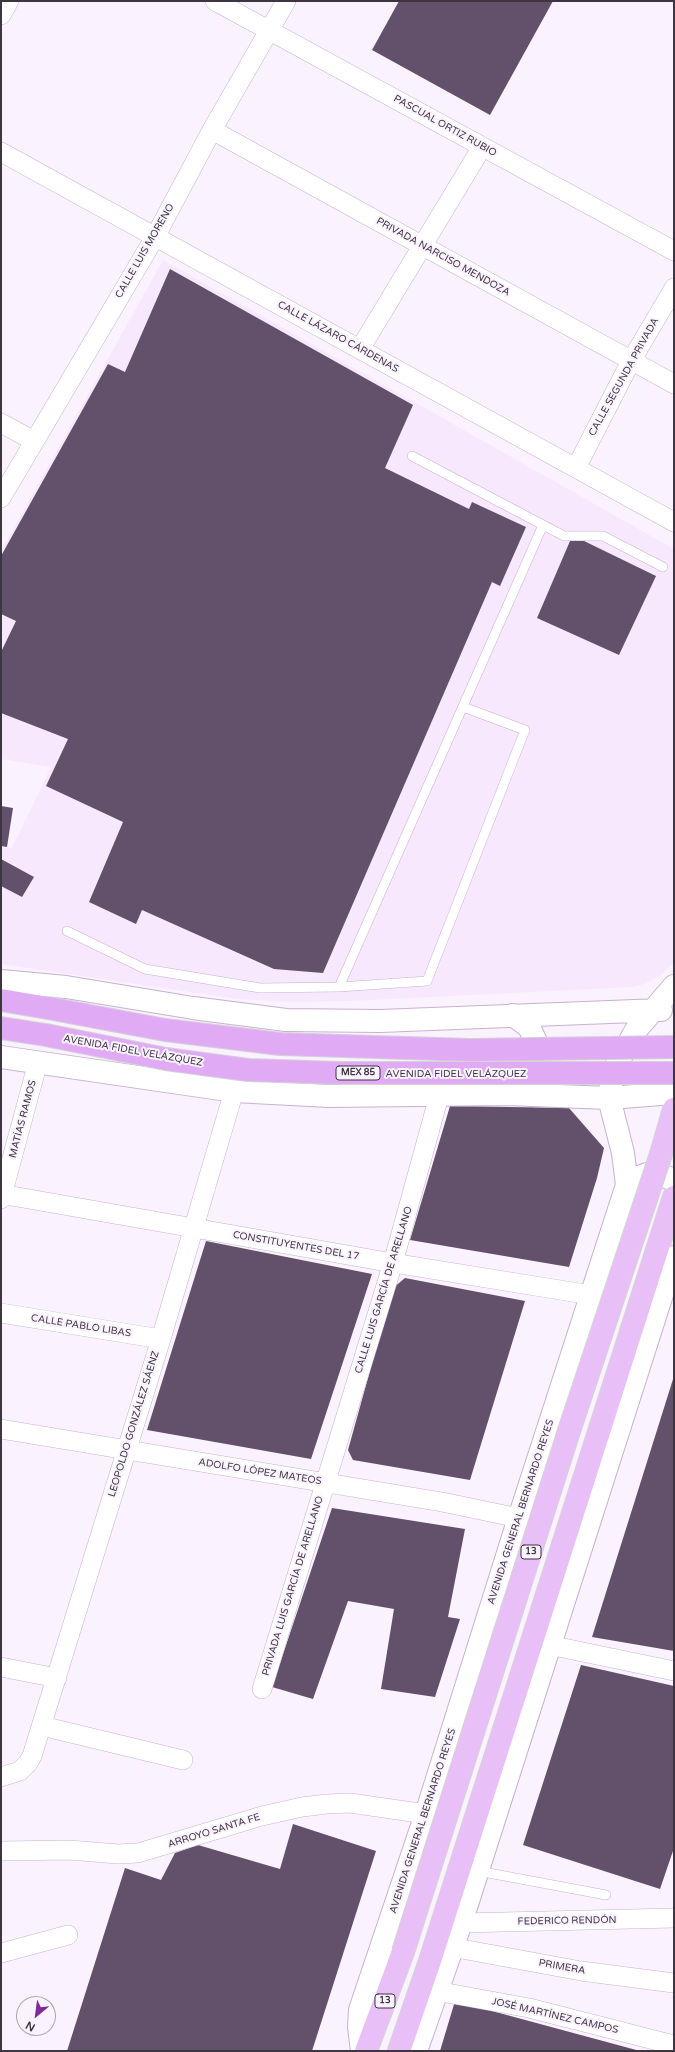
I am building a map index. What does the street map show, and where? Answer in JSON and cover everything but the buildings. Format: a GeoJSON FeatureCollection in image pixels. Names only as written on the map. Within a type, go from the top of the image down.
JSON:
{"type":"FeatureCollection","features":[{"type":"Feature","properties":{"kind":"highway"},"geometry":{"type":"LineString","coordinates":[[1,1000],[165,1030],[280,1044],[470,1050],[674,1047]]}},
{"type":"Feature","properties":{"kind":"highway","name":"AVENIDA FIDEL VELÁZQUEZ"},"geometry":{"type":"LineString","coordinates":[[1,1028],[46,1035],[166,1059],[248,1070],[341,1073],[674,1073]]}},
{"type":"Feature","properties":{"kind":"main road","name":"AVENIDA GENERAL BERNARDO REYES"},"geometry":{"type":"LineString","coordinates":[[366,2051],[403,1952],[674,1109]]}},
{"type":"Feature","properties":{"kind":"main road"},"geometry":{"type":"LineString","coordinates":[[399,2051],[430,1961],[674,1197]]}},
{"type":"Feature","properties":{"kind":"street"},"geometry":{"type":"LineString","coordinates":[[1,15],[9,1]]}},
{"type":"Feature","properties":{"kind":"street","name":"PASCUAL ORTIZ RUBIO"},"geometry":{"type":"LineString","coordinates":[[215,1],[674,251]]}},
{"type":"Feature","properties":{"kind":"street","name":"CALLE LUIS MORENO"},"geometry":{"type":"LineString","coordinates":[[1,498],[155,237],[212,130],[286,1]]}},
{"type":"Feature","properties":{"kind":"street","name":"PRIVADA NARCISO MENDOZA"},"geometry":{"type":"LineString","coordinates":[[212,130],[674,384]]}},
{"type":"Feature","properties":{"kind":"street"},"geometry":{"type":"LineString","coordinates":[[360,349],[482,147]]}},
{"type":"Feature","properties":{"kind":"street","name":"CALLE LÁZARO CÁRDENAS"},"geometry":{"type":"LineString","coordinates":[[1,152],[674,522]]}},
{"type":"Feature","properties":{"kind":"street","name":"CALLE SEGUNDA PRIVADA"},"geometry":{"type":"LineString","coordinates":[[576,468],[632,361],[674,288]]}},
{"type":"Feature","properties":{"kind":"street"},"geometry":{"type":"LineString","coordinates":[[1,423],[34,441]]}},
{"type":"Feature","properties":{"kind":"street"},"geometry":{"type":"LineString","coordinates":[[1,981],[66,988],[192,1008],[286,1020],[380,1021],[674,1009]]}},
{"type":"Feature","properties":{"kind":"street","name":"AVENIDA GENERAL BERNARDO REYES"},"geometry":{"type":"LineString","coordinates":[[362,2051],[359,2027],[360,2010],[426,1814],[519,1518],[627,1185],[623,1153],[609,1098],[610,1084],[617,1061],[636,1030],[674,986]]}},
{"type":"Feature","properties":{"kind":"street"},"geometry":{"type":"LineString","coordinates":[[507,1094],[517,1090],[529,1080],[537,1067],[539,1056],[535,1036],[529,1027],[513,1015]]}},
{"type":"Feature","properties":{"kind":"street"},"geometry":{"type":"LineString","coordinates":[[1,1056],[234,1092],[329,1096],[438,1096],[507,1094],[609,1098],[674,1093]]}},
{"type":"Feature","properties":{"kind":"street","name":"MATÍAS RAMOS"},"geometry":{"type":"LineString","coordinates":[[1,1196],[38,1062]]}},
{"type":"Feature","properties":{"kind":"street","name":"LEOPOLDO GONZÁLEZ SÁENZ"},"geometry":{"type":"LineString","coordinates":[[1,1777],[20,1771],[28,1763],[32,1756],[161,1339],[234,1092]]}},
{"type":"Feature","properties":{"kind":"street","name":"CALLE LUIS GARCÍA DE ARELLANO"},"geometry":{"type":"LineString","coordinates":[[325,1482],[393,1263],[438,1096]]}},
{"type":"Feature","properties":{"kind":"street"},"geometry":{"type":"LineString","coordinates":[[627,1185],[636,1178],[647,1174],[659,1174],[674,1180]]}},
{"type":"Feature","properties":{"kind":"street","name":"CONSTITUYENTES DEL 17"},"geometry":{"type":"LineString","coordinates":[[1,1196],[393,1263],[591,1295]]}},
{"type":"Feature","properties":{"kind":"street"},"geometry":{"type":"LineString","coordinates":[[416,2051],[461,1923],[674,1257]]}},
{"type":"Feature","properties":{"kind":"street","name":"CALLE PABLO LIBAS"},"geometry":{"type":"LineString","coordinates":[[1,1313],[161,1339]]}},
{"type":"Feature","properties":{"kind":"street","name":"ADOLFO LÓPEZ MATEOS"},"geometry":{"type":"LineString","coordinates":[[1,1429],[325,1482],[519,1518]]}},
{"type":"Feature","properties":{"kind":"street","name":"PRIVADA LUIS GARCÍA DE ARELLANO"},"geometry":{"type":"LineString","coordinates":[[262,1689],[325,1482]]}},
{"type":"Feature","properties":{"kind":"street"},"geometry":{"type":"LineString","coordinates":[[549,1645],[674,1671]]}},
{"type":"Feature","properties":{"kind":"street"},"geometry":{"type":"LineString","coordinates":[[1,1668],[57,1678]]}},
{"type":"Feature","properties":{"kind":"street"},"geometry":{"type":"LineString","coordinates":[[42,1726],[183,1760]]}},
{"type":"Feature","properties":{"kind":"street","name":"ARROYO SANTA FE"},"geometry":{"type":"LineString","coordinates":[[1,1851],[69,1850],[118,1854],[138,1853],[262,1816],[302,1807],[327,1804],[350,1803],[426,1814]]}},
{"type":"Feature","properties":{"kind":"street","name":"FEDERICO RENDÓN"},"geometry":{"type":"LineString","coordinates":[[461,1923],[674,1917]]}},
{"type":"Feature","properties":{"kind":"street"},"geometry":{"type":"LineString","coordinates":[[1,1953],[68,1935]]}},
{"type":"Feature","properties":{"kind":"street","name":"PRIMERA"},"geometry":{"type":"LineString","coordinates":[[452,1947],[581,1971],[674,1983]]}},
{"type":"Feature","properties":{"kind":"street","name":"JOSÉ MARTÍNEZ CAMPOS"},"geometry":{"type":"LineString","coordinates":[[436,1991],[529,2008],[674,2045]]}},
{"type":"Feature","properties":{"kind":"lane"},"geometry":{"type":"LineString","coordinates":[[412,456],[564,536],[603,536],[663,567]]}},
{"type":"Feature","properties":{"kind":"lane"},"geometry":{"type":"LineString","coordinates":[[339,987],[543,525]]}},
{"type":"Feature","properties":{"kind":"lane"},"geometry":{"type":"LineString","coordinates":[[67,931],[153,972],[260,988],[339,987],[427,981],[525,730],[463,707]]}},
{"type":"Feature","properties":{"kind":"lane"},"geometry":{"type":"LineString","coordinates":[[477,1871],[606,1894]]}},
{"type":"Feature","properties":{"kind":"shaded area"},"geometry":{"type":"Polygon","coordinates":[[[163,260],[674,549],[674,962],[661,975],[644,984],[633,987],[350,1001],[290,1002],[237,999],[1,964],[1,847],[12,848],[51,767],[1,759],[1,551],[163,260]]]}}]}
